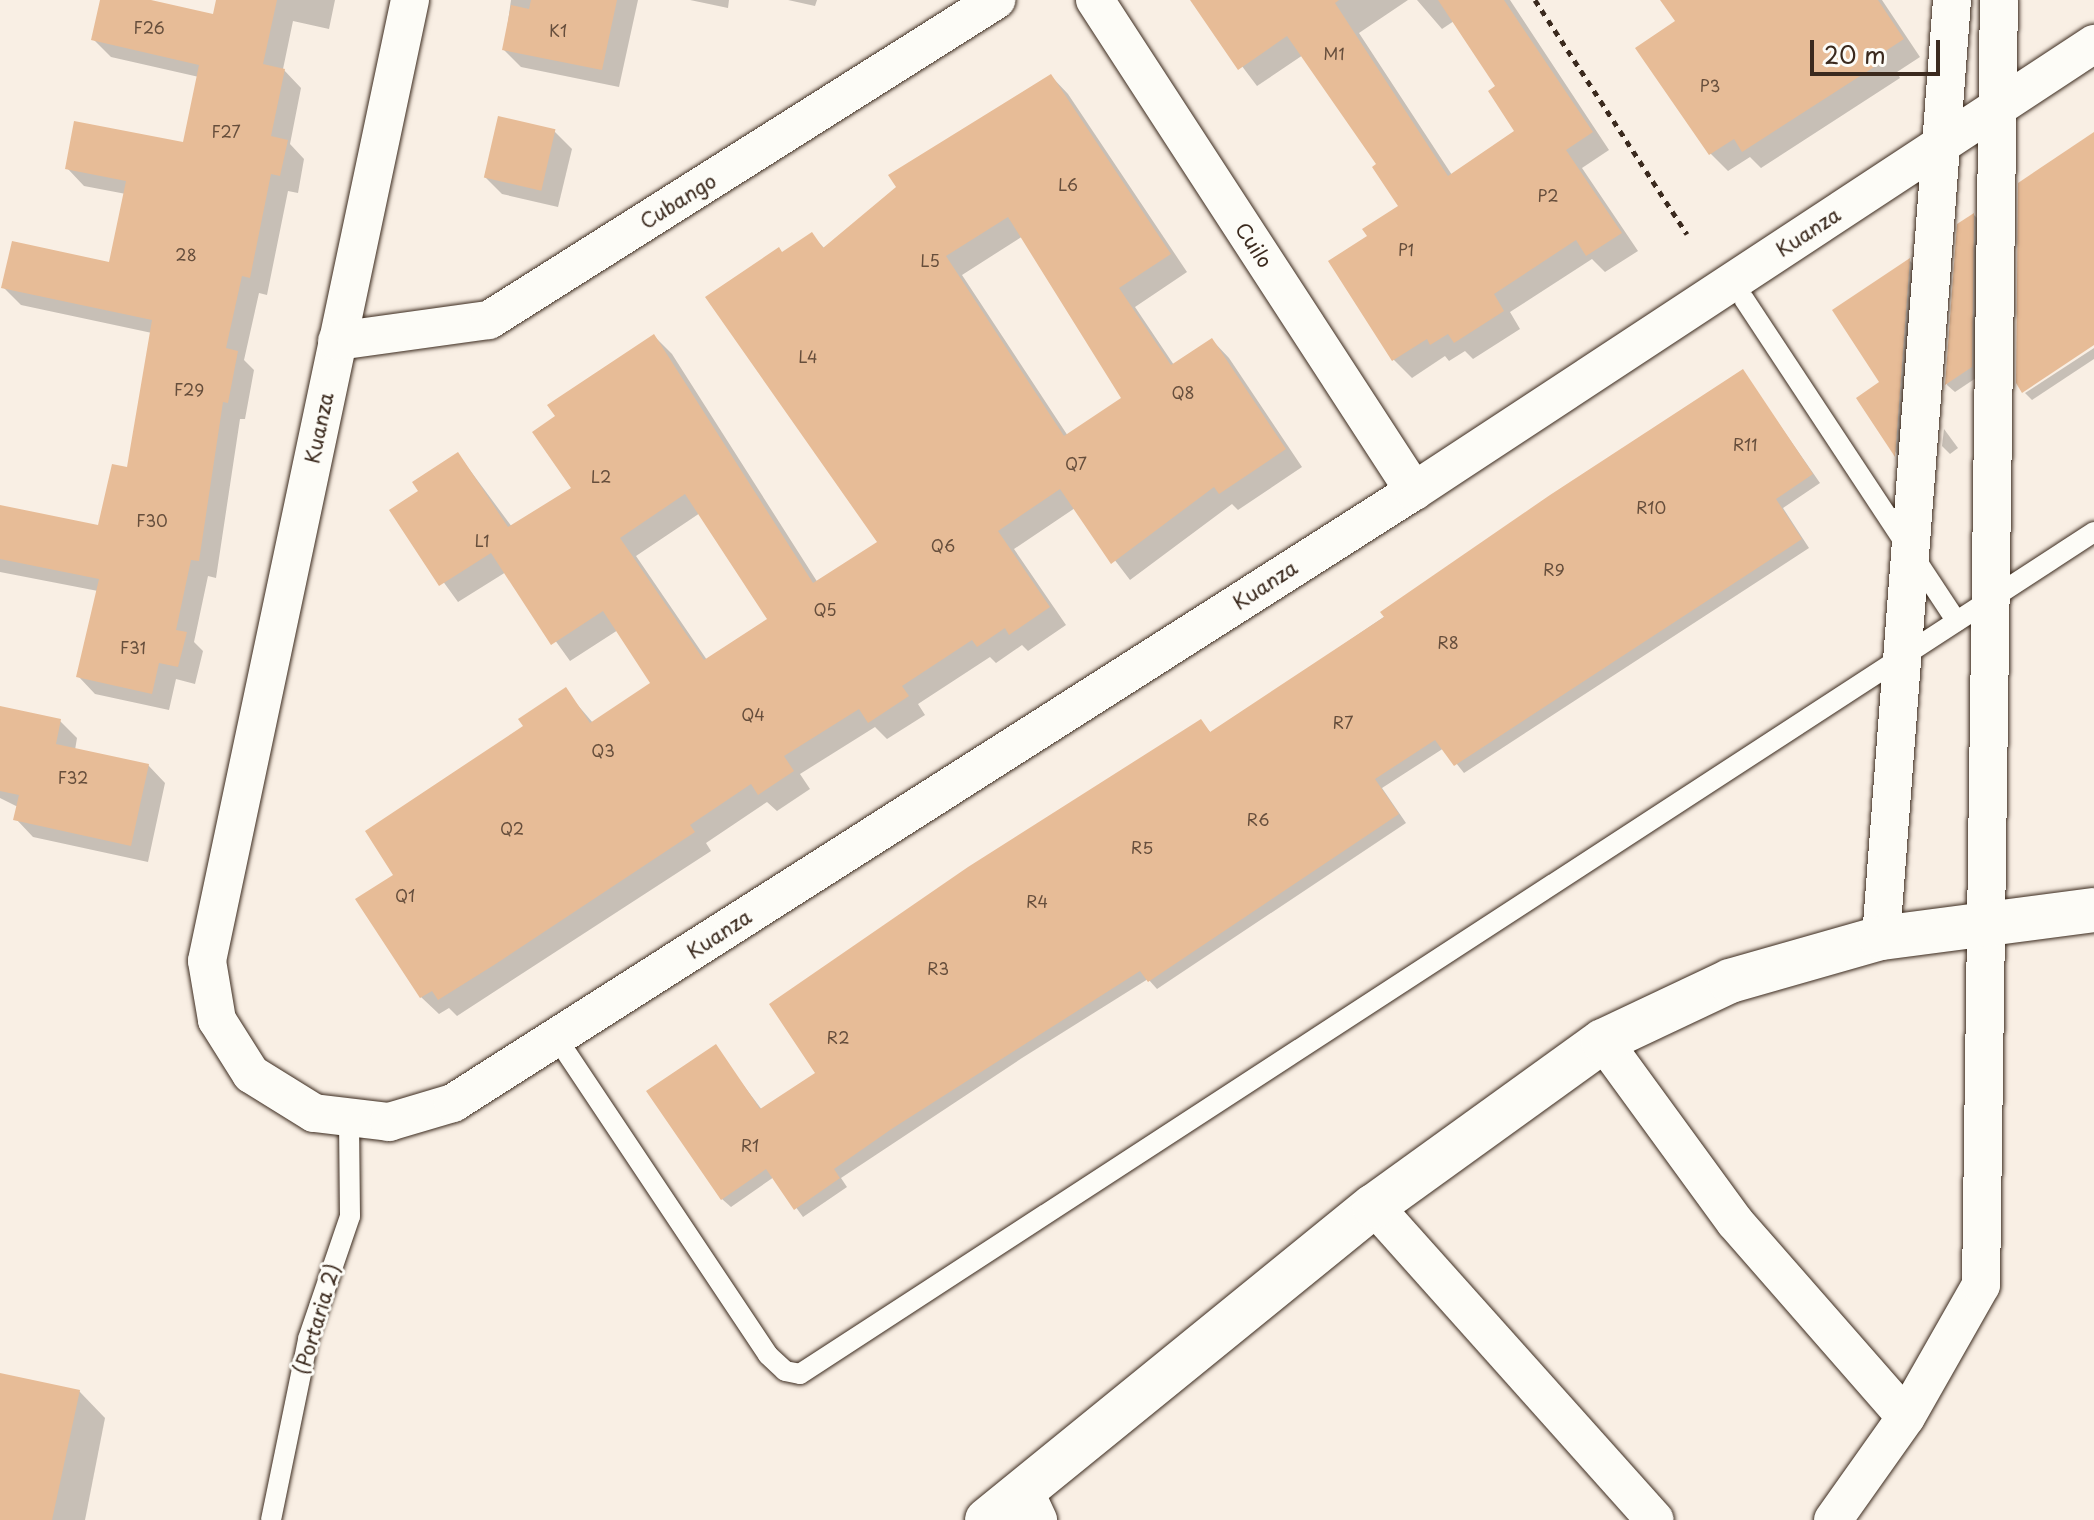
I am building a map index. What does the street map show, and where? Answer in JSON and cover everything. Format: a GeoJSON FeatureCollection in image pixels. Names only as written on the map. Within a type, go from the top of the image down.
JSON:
{"type":"FeatureCollection","features":[{"type":"Feature","properties":{"kind":"street","name":"Kuanza"},"geometry":{"type":"LineString","coordinates":[[410,0],[207,961],[217,1020],[251,1074],[314,1113],[389,1122],[453,1103],[1414,491],[2094,44]]}},
{"type":"Feature","properties":{"kind":"street","name":"Cubango"},"geometry":{"type":"LineString","coordinates":[[337,341],[489,320],[996,0]]}},
{"type":"Feature","properties":{"kind":"street","name":"Cuilo"},"geometry":{"type":"LineString","coordinates":[[1095,0],[1414,491]]}},
{"type":"Feature","properties":{"kind":"street"},"geometry":{"type":"LineString","coordinates":[[1881,938],[1952,0]]}},
{"type":"Feature","properties":{"kind":"street"},"geometry":{"type":"LineString","coordinates":[[1833,1520],[1906,1417],[1981,1285],[1999,0]]}},
{"type":"Feature","properties":{"kind":"street"},"geometry":{"type":"LineString","coordinates":[[987,1520],[1031,1506],[1374,1206],[1603,1041],[1730,981],[1881,938],[2094,910]]}},
{"type":"Feature","properties":{"kind":"street"},"geometry":{"type":"LineString","coordinates":[[1603,1041],[1735,1222],[1906,1417]]}},
{"type":"Feature","properties":{"kind":"street"},"geometry":{"type":"LineString","coordinates":[[1374,1206],[1655,1520]]}},
{"type":"Feature","properties":{"kind":"lane"},"geometry":{"type":"LineString","coordinates":[[1744,299],[1956,621]]}},
{"type":"Feature","properties":{"kind":"lane"},"geometry":{"type":"LineString","coordinates":[[556,1037],[768,1355],[785,1371],[800,1374],[2094,532]]}},
{"type":"Feature","properties":{"kind":"lane","name":"(Portaria 2)"},"geometry":{"type":"LineString","coordinates":[[271,1520],[308,1339],[350,1216],[349,1117]]}},
{"type":"Feature","properties":{"kind":"path"},"geometry":{"type":"LineString","coordinates":[[1535,0],[1687,234]]}},
{"type":"Feature","properties":{"kind":"building"},"geometry":{"type":"Polygon","coordinates":[[[100,0],[151,0],[213,14],[216,0],[277,0],[263,64],[285,69],[271,136],[288,140],[280,176],[271,174],[250,278],[242,276],[226,348],[238,351],[228,403],[223,402],[199,561],[191,560],[176,630],[187,632],[178,667],[159,663],[152,694],[76,677],[99,579],[0,559],[0,505],[98,525],[112,464],[127,467],[152,320],[1,288],[12,241],[109,262],[126,181],[65,169],[74,121],[183,142],[199,65],[91,40],[100,0]]]}},
{"type":"Feature","properties":{"kind":"building"},"geometry":{"type":"Polygon","coordinates":[[[531,0],[617,0],[602,70],[502,50],[511,5],[529,9],[531,0]]]}},
{"type":"Feature","properties":{"kind":"building"},"geometry":{"type":"Polygon","coordinates":[[[1190,0],[1339,0],[1335,3],[1448,176],[1514,131],[1488,91],[1495,86],[1438,0],[1504,0],[1593,132],[1566,150],[1622,233],[1586,256],[1576,240],[1494,294],[1504,311],[1454,343],[1448,334],[1430,345],[1427,339],[1392,361],[1328,261],[1367,236],[1362,229],[1398,206],[1372,167],[1376,164],[1287,36],[1238,70],[1190,0]]]}},
{"type":"Feature","properties":{"kind":"building"},"geometry":{"type":"Polygon","coordinates":[[[1660,0],[1878,0],[1904,39],[1881,54],[1885,60],[1742,152],[1734,139],[1709,155],[1635,48],[1675,21],[1660,0]]]}},
{"type":"Feature","properties":{"kind":"building"},"geometry":{"type":"Polygon","coordinates":[[[1051,74],[1171,254],[1119,288],[1171,365],[1212,338],[1286,449],[1219,494],[1214,487],[1111,564],[1060,489],[998,531],[1050,607],[1009,635],[1005,628],[977,647],[972,640],[902,686],[909,696],[868,723],[859,709],[784,756],[794,771],[758,795],[751,784],[690,825],[695,832],[494,965],[438,1000],[432,991],[420,998],[355,899],[393,875],[365,831],[523,726],[518,719],[566,687],[590,723],[650,683],[603,611],[551,645],[491,553],[439,586],[389,510],[418,491],[412,482],[458,452],[508,527],[571,488],[532,432],[555,416],[547,405],[654,334],[813,583],[877,542],[705,297],[779,247],[782,252],[812,232],[823,248],[896,187],[888,175],[1051,74]],[[1008,217],[946,256],[1064,436],[1121,398],[1008,217]],[[685,494],[620,538],[704,660],[767,619],[685,494]]]}},
{"type":"Feature","properties":{"kind":"building"},"geometry":{"type":"Polygon","coordinates":[[[498,116],[555,129],[541,191],[484,177],[498,116]]]}},
{"type":"Feature","properties":{"kind":"building"},"geometry":{"type":"Polygon","coordinates":[[[2094,132],[2094,345],[2022,393],[2016,383],[2018,183],[2094,132]]]}},
{"type":"Feature","properties":{"kind":"building"},"geometry":{"type":"Polygon","coordinates":[[[1974,213],[1972,367],[1945,385],[1957,224],[1974,213]]]}},
{"type":"Feature","properties":{"kind":"building"},"geometry":{"type":"Polygon","coordinates":[[[1910,258],[1895,457],[1856,398],[1879,382],[1832,310],[1910,258]]]}},
{"type":"Feature","properties":{"kind":"building"},"geometry":{"type":"Polygon","coordinates":[[[1743,369],[1813,474],[1776,499],[1802,539],[1454,766],[1435,740],[1375,779],[1399,814],[1148,982],[1140,971],[893,1128],[834,1169],[840,1178],[794,1210],[766,1169],[721,1200],[646,1091],[716,1044],[760,1109],[815,1073],[769,1004],[968,867],[1201,719],[1210,732],[1384,617],[1380,612],[1550,495],[1743,369]]]}},
{"type":"Feature","properties":{"kind":"building"},"geometry":{"type":"Polygon","coordinates":[[[0,706],[61,719],[56,744],[149,764],[131,846],[13,820],[19,795],[0,791],[0,706]]]}},
{"type":"Feature","properties":{"kind":"building"},"geometry":{"type":"Polygon","coordinates":[[[0,1373],[80,1390],[52,1520],[0,1520],[0,1373]]]}}]}
